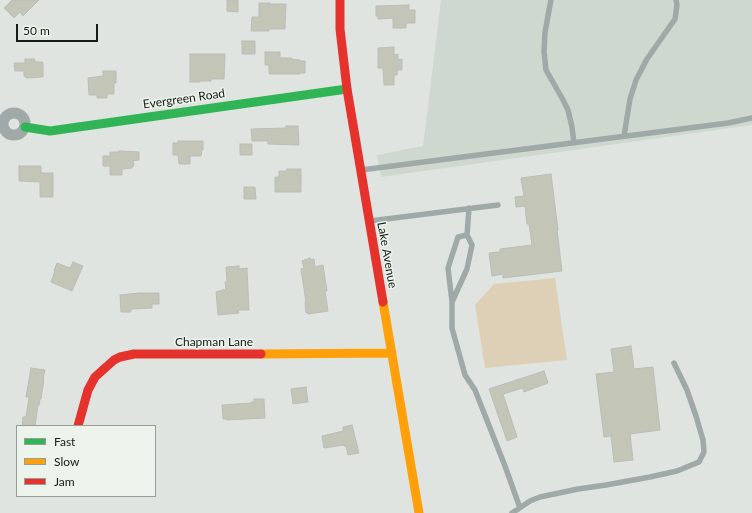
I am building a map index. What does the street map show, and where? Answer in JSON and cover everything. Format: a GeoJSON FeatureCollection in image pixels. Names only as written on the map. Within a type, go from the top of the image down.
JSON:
{"type":"FeatureCollection","features":[{"type":"Feature","properties":{"kind":"street","name":"Lake Avenue"},"geometry":{"type":"LineString","coordinates":[[340,0],[340,37],[347,89],[419,513]]}},
{"type":"Feature","properties":{"kind":"street","name":"Evergreen Road"},"geometry":{"type":"LineString","coordinates":[[25,127],[50,130],[347,89]]}},
{"type":"Feature","properties":{"kind":"street","name":"Chapman Lane"},"geometry":{"type":"LineString","coordinates":[[78,425],[88,390],[95,377],[114,360],[134,354],[392,353]]}},
{"type":"Feature","properties":{"kind":"lane"},"geometry":{"type":"LineString","coordinates":[[551,0],[545,32],[544,52],[546,70],[568,110],[574,143]]}},
{"type":"Feature","properties":{"kind":"lane"},"geometry":{"type":"LineString","coordinates":[[624,136],[630,99],[636,80],[647,59],[675,19],[677,5],[676,0]]}},
{"type":"Feature","properties":{"kind":"lane"},"geometry":{"type":"LineString","coordinates":[[361,170],[728,123],[752,118]]}},
{"type":"Feature","properties":{"kind":"lane"},"geometry":{"type":"LineString","coordinates":[[370,221],[498,204]]}},
{"type":"Feature","properties":{"kind":"lane"},"geometry":{"type":"LineString","coordinates":[[452,302],[466,269],[471,251],[472,245],[467,235],[469,208]]}},
{"type":"Feature","properties":{"kind":"lane"},"geometry":{"type":"LineString","coordinates":[[467,235],[458,237],[448,268],[452,302],[452,328],[465,375],[475,390],[520,508]]}},
{"type":"Feature","properties":{"kind":"lane"},"geometry":{"type":"LineString","coordinates":[[512,513],[530,501],[540,497],[650,477],[677,471],[699,462],[704,452],[703,440],[688,390],[674,363]]}},
{"type":"Feature","properties":{"kind":"shaded area"},"geometry":{"type":"Polygon","coordinates":[[[441,0],[752,0],[752,125],[381,177],[377,155],[423,146],[441,0]]]}},
{"type":"Feature","properties":{"kind":"shaded area"},"geometry":{"type":"Polygon","coordinates":[[[555,278],[567,360],[485,368],[475,305],[494,284],[555,278]]]}},
{"type":"Feature","properties":{"kind":"building"},"geometry":{"type":"Polygon","coordinates":[[[12,0],[39,0],[23,16],[20,12],[14,18],[4,8],[12,0]]]}},
{"type":"Feature","properties":{"kind":"building"},"geometry":{"type":"Polygon","coordinates":[[[227,0],[238,0],[238,12],[227,11],[227,0]]]}},
{"type":"Feature","properties":{"kind":"building"},"geometry":{"type":"Polygon","coordinates":[[[259,3],[286,4],[285,29],[251,31],[252,17],[259,17],[259,3]]]}},
{"type":"Feature","properties":{"kind":"building"},"geometry":{"type":"Polygon","coordinates":[[[409,5],[409,10],[415,10],[415,23],[406,23],[406,28],[393,28],[393,18],[378,19],[378,16],[376,16],[376,6],[409,5]]]}},
{"type":"Feature","properties":{"kind":"building"},"geometry":{"type":"Polygon","coordinates":[[[242,41],[255,41],[255,54],[242,54],[242,41]]]}},
{"type":"Feature","properties":{"kind":"building"},"geometry":{"type":"Polygon","coordinates":[[[394,47],[394,55],[398,54],[398,60],[402,59],[402,70],[397,70],[397,75],[394,75],[394,85],[384,85],[383,68],[378,68],[378,48],[394,47]]]}},
{"type":"Feature","properties":{"kind":"building"},"geometry":{"type":"Polygon","coordinates":[[[265,52],[280,52],[280,58],[292,58],[291,59],[305,61],[305,73],[269,74],[269,65],[265,65],[265,52]]]}},
{"type":"Feature","properties":{"kind":"building"},"geometry":{"type":"Polygon","coordinates":[[[190,54],[225,54],[224,79],[190,82],[190,54]]]}},
{"type":"Feature","properties":{"kind":"building"},"geometry":{"type":"Polygon","coordinates":[[[25,59],[35,59],[35,62],[43,62],[43,77],[26,78],[24,76],[24,71],[15,71],[14,63],[25,63],[25,59]]]}},
{"type":"Feature","properties":{"kind":"building"},"geometry":{"type":"Polygon","coordinates":[[[103,71],[116,71],[114,94],[107,94],[107,98],[97,98],[97,95],[89,95],[88,78],[103,76],[103,71]]]}},
{"type":"Feature","properties":{"kind":"building"},"geometry":{"type":"Polygon","coordinates":[[[286,126],[298,126],[299,145],[268,144],[268,141],[252,141],[251,129],[286,128],[286,126]]]}},
{"type":"Feature","properties":{"kind":"building"},"geometry":{"type":"Polygon","coordinates":[[[178,141],[203,141],[201,156],[190,156],[190,164],[179,164],[178,155],[173,155],[173,143],[178,143],[178,141]]]}},
{"type":"Feature","properties":{"kind":"building"},"geometry":{"type":"Polygon","coordinates":[[[240,144],[252,144],[252,155],[240,155],[240,144]]]}},
{"type":"Feature","properties":{"kind":"building"},"geometry":{"type":"Polygon","coordinates":[[[110,152],[139,152],[139,160],[133,161],[134,166],[132,166],[132,168],[122,169],[122,175],[110,175],[110,166],[103,166],[103,156],[110,156],[110,152]]]}},
{"type":"Feature","properties":{"kind":"building"},"geometry":{"type":"Polygon","coordinates":[[[19,166],[41,166],[41,173],[53,173],[53,197],[40,197],[40,182],[19,181],[19,166]]]}},
{"type":"Feature","properties":{"kind":"building"},"geometry":{"type":"Polygon","coordinates":[[[287,169],[301,169],[301,192],[275,192],[275,177],[279,177],[279,171],[287,171],[287,169]]]}},
{"type":"Feature","properties":{"kind":"building"},"geometry":{"type":"Polygon","coordinates":[[[551,174],[562,271],[503,278],[503,274],[492,276],[489,253],[500,252],[500,249],[532,245],[529,224],[527,224],[525,206],[516,207],[515,197],[524,196],[521,178],[551,174]]]}},
{"type":"Feature","properties":{"kind":"building"},"geometry":{"type":"Polygon","coordinates":[[[244,187],[255,187],[256,199],[244,199],[244,187]]]}},
{"type":"Feature","properties":{"kind":"building"},"geometry":{"type":"Polygon","coordinates":[[[310,258],[311,260],[314,259],[315,267],[323,265],[328,311],[308,314],[308,312],[306,313],[306,302],[301,269],[304,268],[302,261],[310,258]]]}},
{"type":"Feature","properties":{"kind":"building"},"geometry":{"type":"Polygon","coordinates":[[[73,262],[83,266],[72,291],[51,282],[57,263],[70,268],[73,262]]]}},
{"type":"Feature","properties":{"kind":"building"},"geometry":{"type":"Polygon","coordinates":[[[239,266],[239,269],[247,268],[249,310],[238,310],[239,313],[218,315],[216,292],[226,289],[226,267],[239,266]]]}},
{"type":"Feature","properties":{"kind":"building"},"geometry":{"type":"Polygon","coordinates":[[[159,293],[159,304],[152,304],[152,308],[131,309],[131,312],[121,312],[120,295],[159,293]]]}},
{"type":"Feature","properties":{"kind":"building"},"geometry":{"type":"Polygon","coordinates":[[[631,346],[634,369],[653,367],[660,430],[630,434],[633,460],[614,462],[611,436],[604,437],[596,374],[614,372],[611,349],[631,346]]]}},
{"type":"Feature","properties":{"kind":"building"},"geometry":{"type":"Polygon","coordinates":[[[31,368],[45,370],[35,425],[22,425],[23,417],[26,417],[29,397],[26,397],[31,368]]]}},
{"type":"Feature","properties":{"kind":"building"},"geometry":{"type":"Polygon","coordinates":[[[544,371],[548,383],[524,392],[523,388],[503,394],[517,437],[507,441],[489,389],[544,371]]]}},
{"type":"Feature","properties":{"kind":"building"},"geometry":{"type":"Polygon","coordinates":[[[306,387],[308,402],[293,404],[291,389],[306,387]]]}},
{"type":"Feature","properties":{"kind":"building"},"geometry":{"type":"Polygon","coordinates":[[[254,399],[264,399],[265,418],[223,419],[222,405],[251,403],[254,402],[254,399]]]}},
{"type":"Feature","properties":{"kind":"building"},"geometry":{"type":"Polygon","coordinates":[[[352,425],[359,453],[348,455],[346,446],[344,445],[324,448],[322,436],[343,431],[343,427],[352,425]]]}},
{"type":"Feature","properties":{"kind":"traffic: fast"},"geometry":{"type":"LineString","coordinates":[[25,127],[50,131],[347,89]]}},
{"type":"Feature","properties":{"kind":"traffic: slow"},"geometry":{"type":"LineString","coordinates":[[383,302],[419,513]]}},
{"type":"Feature","properties":{"kind":"traffic: slow"},"geometry":{"type":"LineString","coordinates":[[261,354],[392,353]]}},
{"type":"Feature","properties":{"kind":"traffic: jam"},"geometry":{"type":"LineString","coordinates":[[340,0],[340,29],[347,89],[383,302]]}},
{"type":"Feature","properties":{"kind":"traffic: jam"},"geometry":{"type":"LineString","coordinates":[[78,425],[88,390],[95,377],[114,360],[120,357],[134,354],[261,354]]}}]}
